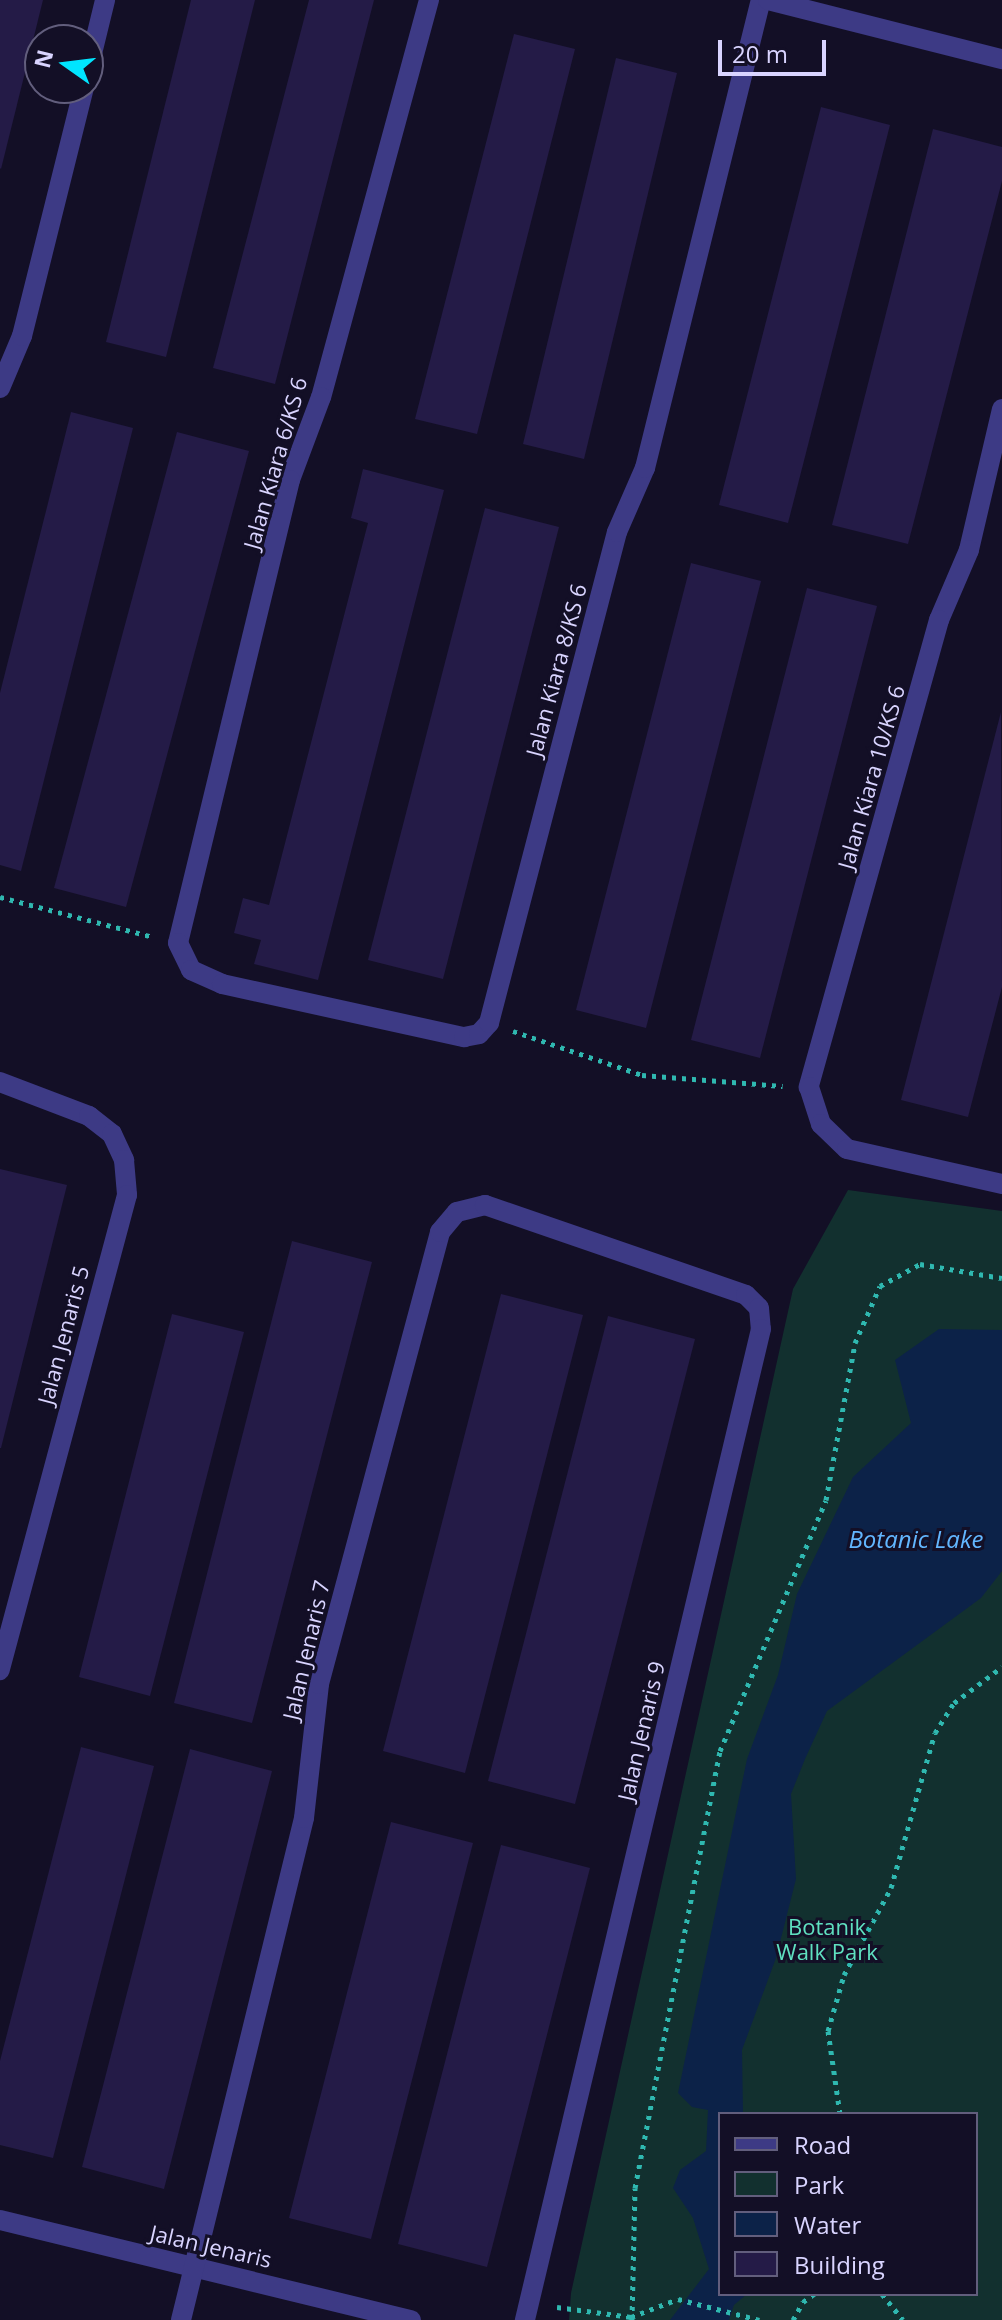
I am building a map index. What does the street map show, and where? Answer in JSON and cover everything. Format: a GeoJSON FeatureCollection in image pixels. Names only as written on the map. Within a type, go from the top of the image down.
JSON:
{"type":"FeatureCollection","features":[{"type":"Feature","properties":{"kind":"street"},"geometry":{"type":"LineString","coordinates":[[99,24],[105,0]]}},
{"type":"Feature","properties":{"kind":"street","name":"Jalan Kiara 6/KS 6"},"geometry":{"type":"LineString","coordinates":[[178,943],[290,480],[321,397],[429,0]]}},
{"type":"Feature","properties":{"kind":"street","name":"Jalan Kiara 8/KS 6"},"geometry":{"type":"LineString","coordinates":[[489,1023],[617,532],[645,468],[761,0]]}},
{"type":"Feature","properties":{"kind":"street"},"geometry":{"type":"LineString","coordinates":[[768,0],[1002,59]]}},
{"type":"Feature","properties":{"kind":"street"},"geometry":{"type":"LineString","coordinates":[[0,388],[22,336],[80,104]]}},
{"type":"Feature","properties":{"kind":"street","name":"Jalan Kiara 10/KS 6"},"geometry":{"type":"LineString","coordinates":[[809,1087],[939,620],[969,550],[1002,409]]}},
{"type":"Feature","properties":{"kind":"street"},"geometry":{"type":"LineString","coordinates":[[178,943],[191,970],[222,984],[464,1037],[479,1034],[489,1023]]}},
{"type":"Feature","properties":{"kind":"street","name":"Jalan Jenaris 5"},"geometry":{"type":"LineString","coordinates":[[0,1082],[89,1116],[112,1134],[124,1160],[127,1195],[0,1670]]}},
{"type":"Feature","properties":{"kind":"street"},"geometry":{"type":"LineString","coordinates":[[809,1087],[821,1124],[847,1149],[1002,1184]]}},
{"type":"Feature","properties":{"kind":"street","name":"Jalan Jenaris 7"},"geometry":{"type":"LineString","coordinates":[[181,2320],[304,1818],[319,1684],[440,1232],[457,1212],[485,1205],[613,1246]]}},
{"type":"Feature","properties":{"kind":"street","name":"Jalan Jenaris 9"},"geometry":{"type":"LineString","coordinates":[[529,2312],[761,1329],[759,1308],[746,1295],[613,1246]]}},
{"type":"Feature","properties":{"kind":"street","name":"Jalan Jenaris"},"geometry":{"type":"LineString","coordinates":[[0,2220],[411,2320]]}},
{"type":"Feature","properties":{"kind":"path"},"geometry":{"type":"LineString","coordinates":[[0,897],[178,943]]}},
{"type":"Feature","properties":{"kind":"path"},"geometry":{"type":"LineString","coordinates":[[489,1023],[642,1075],[809,1087]]}},
{"type":"Feature","properties":{"kind":"path"},"geometry":{"type":"LineString","coordinates":[[632,2319],[635,2188],[720,1751],[826,1500],[855,1343],[880,1286],[920,1264],[1002,1278]]}},
{"type":"Feature","properties":{"kind":"path"},"geometry":{"type":"LineString","coordinates":[[840,2112],[828,2031],[844,1975],[891,1888],[935,1733],[954,1703],[1002,1667]]}},
{"type":"Feature","properties":{"kind":"path"},"geometry":{"type":"LineString","coordinates":[[793,2320],[803,2302],[811,2296]]}},
{"type":"Feature","properties":{"kind":"path"},"geometry":{"type":"LineString","coordinates":[[884,2296],[903,2320]]}},
{"type":"Feature","properties":{"kind":"path"},"geometry":{"type":"LineString","coordinates":[[529,2312],[632,2319],[678,2299],[759,2320]]}},
{"type":"Feature","properties":{"kind":"green space","name":"Botanik Walk Park"},"geometry":{"type":"Polygon","coordinates":[[[848,1190],[1002,1211],[1002,2320],[569,2320],[571,2293],[793,1289],[848,1190]]]}},
{"type":"Feature","properties":{"kind":"water","name":"Botanic Lake"},"geometry":{"type":"Polygon","coordinates":[[[939,1329],[1002,1330],[1002,1571],[981,1598],[827,1711],[805,1759],[791,1794],[796,1879],[776,1958],[742,2050],[743,2112],[718,2112],[718,2296],[745,2296],[734,2305],[729,2320],[670,2320],[709,2269],[693,2218],[673,2188],[680,2170],[706,2151],[708,2110],[692,2107],[678,2093],[747,1759],[778,1675],[797,1594],[853,1477],[911,1423],[895,1360],[939,1329]]]}},
{"type":"Feature","properties":{"kind":"building"},"geometry":{"type":"Polygon","coordinates":[[[0,0],[43,0],[37,24],[24,24],[24,76],[0,168],[0,0]]]}},
{"type":"Feature","properties":{"kind":"building"},"geometry":{"type":"Polygon","coordinates":[[[191,0],[255,0],[166,357],[106,342],[191,0]]]}},
{"type":"Feature","properties":{"kind":"building"},"geometry":{"type":"Polygon","coordinates":[[[309,0],[374,0],[275,384],[213,368],[309,0]]]}},
{"type":"Feature","properties":{"kind":"building"},"geometry":{"type":"Polygon","coordinates":[[[514,34],[575,49],[477,434],[415,419],[514,34]]]}},
{"type":"Feature","properties":{"kind":"building"},"geometry":{"type":"Polygon","coordinates":[[[616,58],[677,73],[584,459],[523,444],[616,58]]]}},
{"type":"Feature","properties":{"kind":"building"},"geometry":{"type":"Polygon","coordinates":[[[821,107],[890,125],[788,523],[719,505],[821,107]]]}},
{"type":"Feature","properties":{"kind":"building"},"geometry":{"type":"Polygon","coordinates":[[[933,129],[1002,147],[1002,181],[908,544],[832,525],[933,129]]]}},
{"type":"Feature","properties":{"kind":"building"},"geometry":{"type":"Polygon","coordinates":[[[71,412],[133,428],[21,871],[0,865],[0,693],[71,412]]]}},
{"type":"Feature","properties":{"kind":"building"},"geometry":{"type":"Polygon","coordinates":[[[177,432],[249,451],[126,907],[54,888],[177,432]]]}},
{"type":"Feature","properties":{"kind":"building"},"geometry":{"type":"Polygon","coordinates":[[[363,469],[444,490],[318,980],[254,964],[261,940],[234,933],[243,898],[269,905],[368,523],[351,518],[363,469]]]}},
{"type":"Feature","properties":{"kind":"building"},"geometry":{"type":"Polygon","coordinates":[[[485,508],[559,527],[443,979],[368,960],[485,508]]]}},
{"type":"Feature","properties":{"kind":"building"},"geometry":{"type":"Polygon","coordinates":[[[691,563],[761,581],[646,1028],[576,1010],[691,563]]]}},
{"type":"Feature","properties":{"kind":"building"},"geometry":{"type":"Polygon","coordinates":[[[807,588],[877,606],[760,1058],[691,1040],[807,588]]]}},
{"type":"Feature","properties":{"kind":"building"},"geometry":{"type":"Polygon","coordinates":[[[1001,712],[1002,987],[968,1117],[901,1100],[1001,712]]]}},
{"type":"Feature","properties":{"kind":"building"},"geometry":{"type":"Polygon","coordinates":[[[0,1169],[67,1185],[1,1448],[0,1448],[0,1169]]]}},
{"type":"Feature","properties":{"kind":"building"},"geometry":{"type":"Polygon","coordinates":[[[292,1241],[372,1262],[252,1723],[174,1703],[292,1241]]]}},
{"type":"Feature","properties":{"kind":"building"},"geometry":{"type":"Polygon","coordinates":[[[501,1294],[583,1315],[465,1773],[383,1751],[501,1294]]]}},
{"type":"Feature","properties":{"kind":"building"},"geometry":{"type":"Polygon","coordinates":[[[172,1314],[244,1332],[150,1696],[79,1677],[172,1314]]]}},
{"type":"Feature","properties":{"kind":"building"},"geometry":{"type":"Polygon","coordinates":[[[608,1316],[695,1339],[575,1804],[488,1781],[608,1316]]]}},
{"type":"Feature","properties":{"kind":"building"},"geometry":{"type":"Polygon","coordinates":[[[81,1747],[154,1766],[53,2158],[0,2145],[0,2061],[81,1747]]]}},
{"type":"Feature","properties":{"kind":"building"},"geometry":{"type":"Polygon","coordinates":[[[190,1749],[272,1771],[164,2189],[82,2167],[190,1749]]]}},
{"type":"Feature","properties":{"kind":"building"},"geometry":{"type":"Polygon","coordinates":[[[391,1822],[473,1843],[371,2239],[289,2218],[391,1822]]]}},
{"type":"Feature","properties":{"kind":"building"},"geometry":{"type":"Polygon","coordinates":[[[501,1845],[590,1868],[487,2267],[398,2244],[501,1845]]]}}]}
